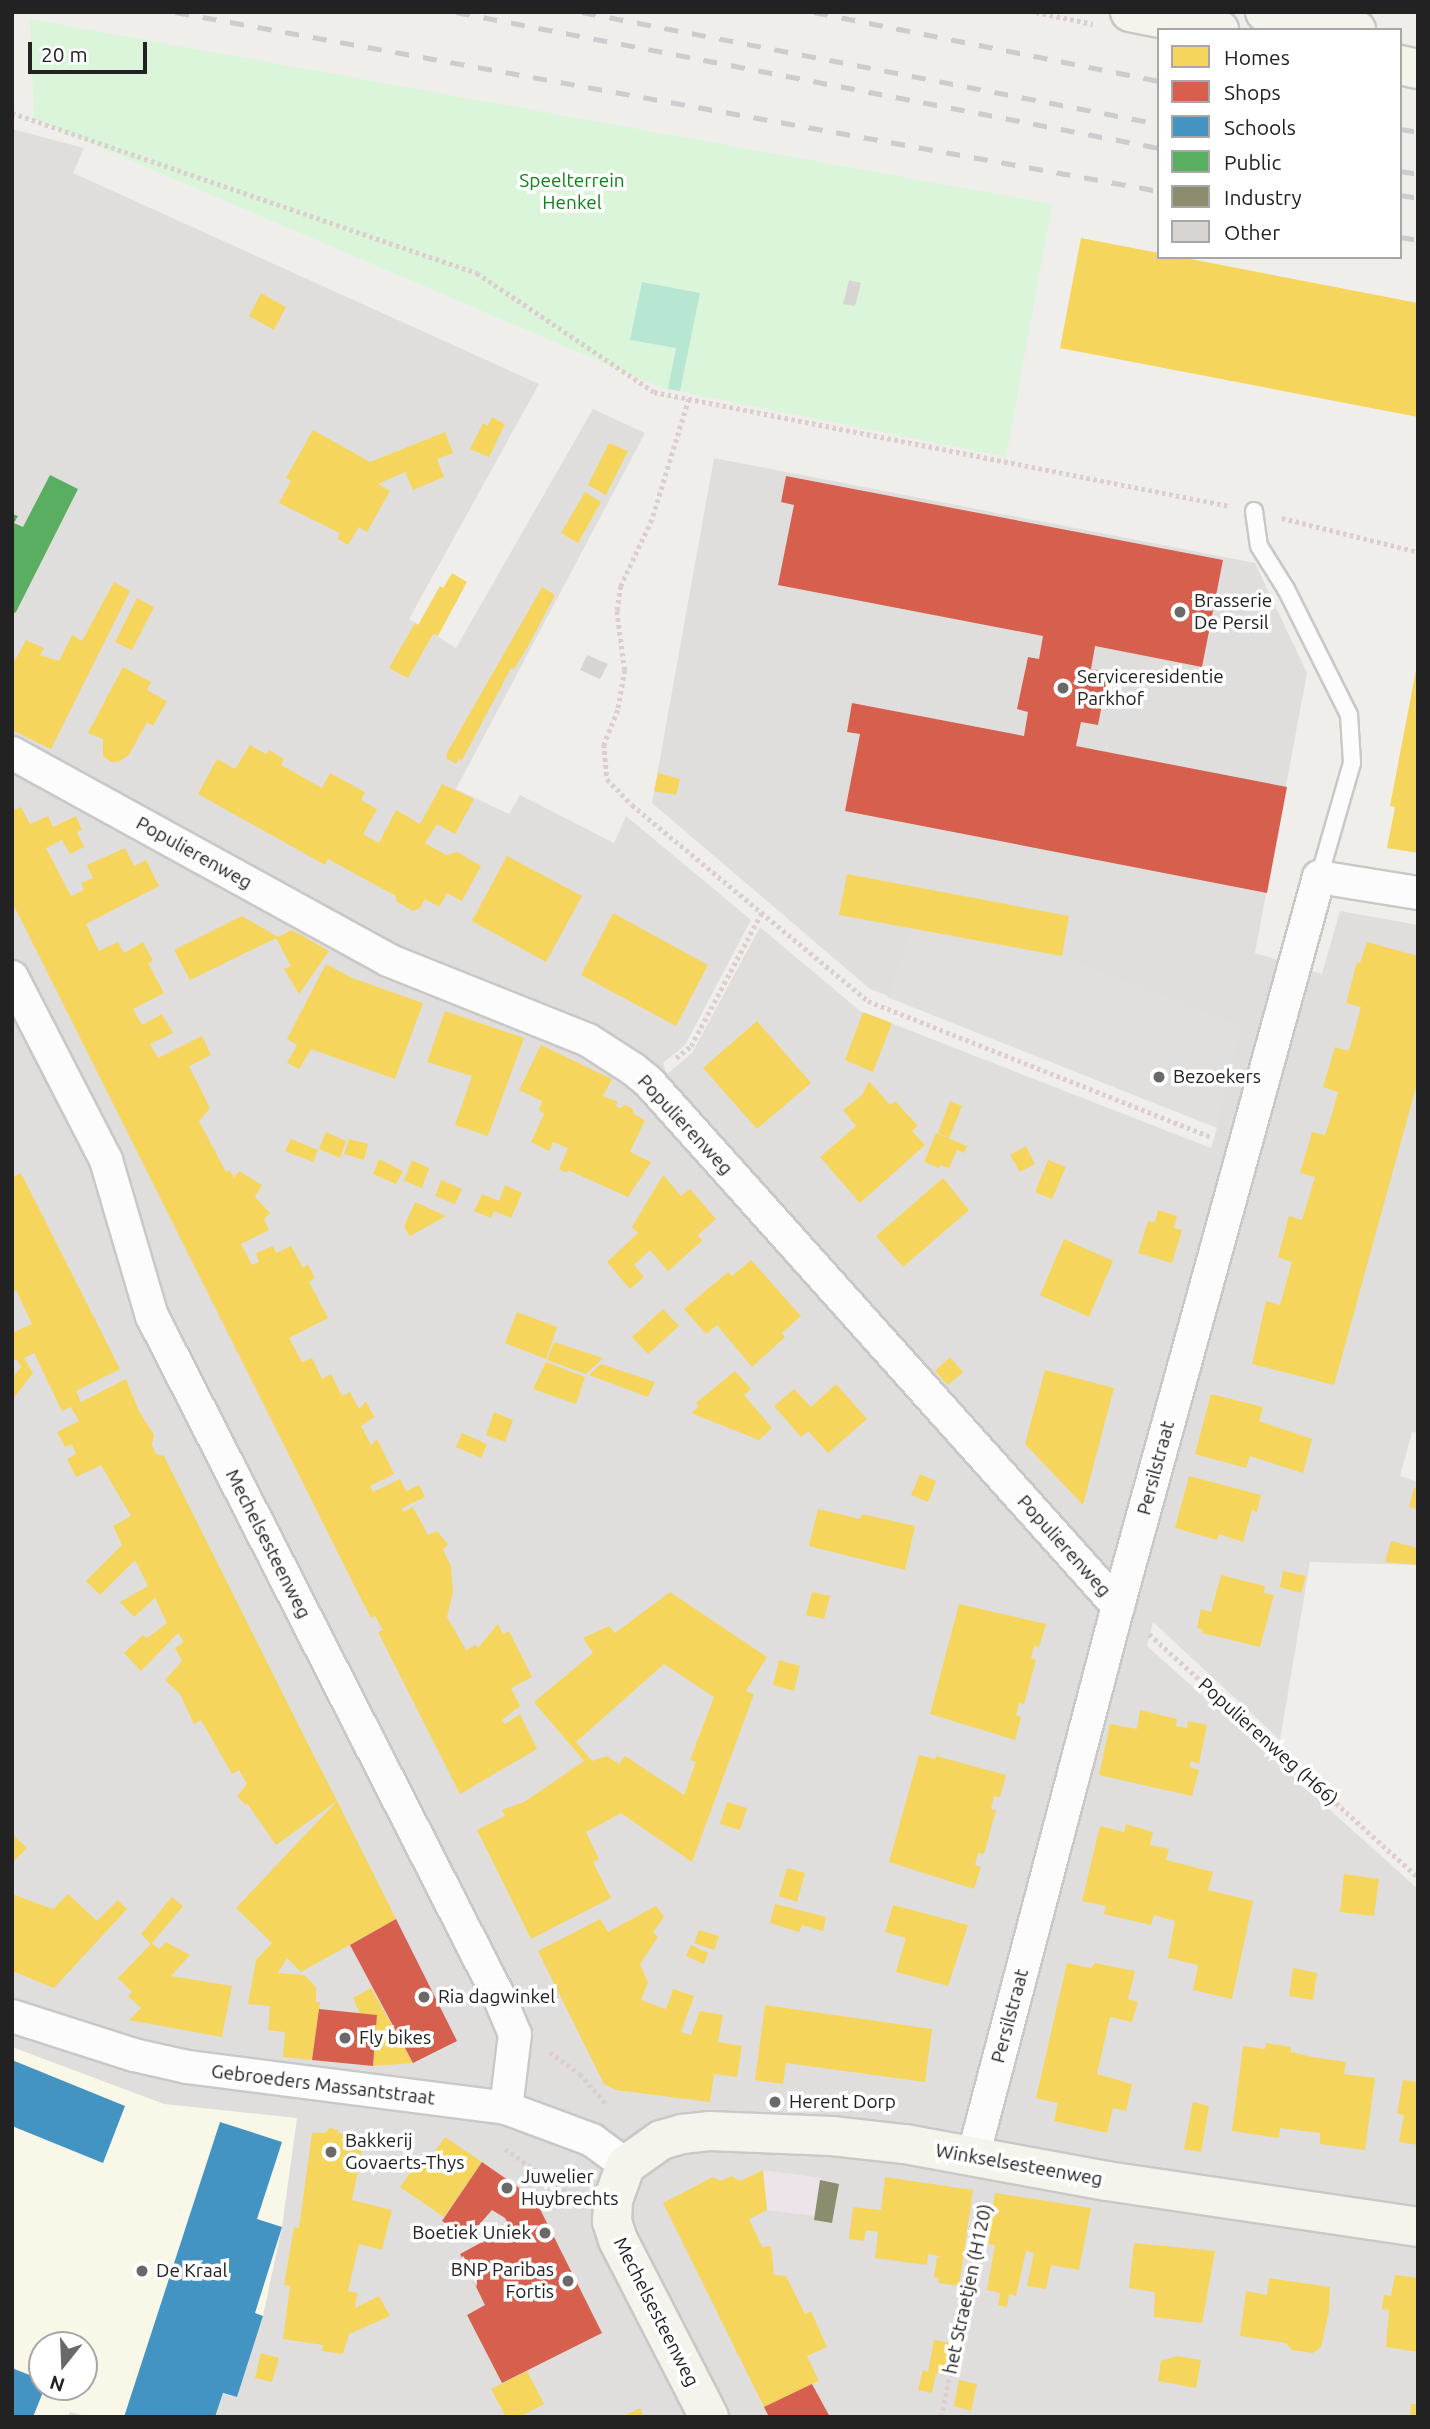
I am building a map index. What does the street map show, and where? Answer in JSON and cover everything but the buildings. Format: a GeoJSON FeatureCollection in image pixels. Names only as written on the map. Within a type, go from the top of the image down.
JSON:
{"type":"FeatureCollection","features":[{"type":"Feature","properties":{"kind":"street"},"geometry":{"type":"LineString","coordinates":[[1130,12],[1209,28]]}},
{"type":"Feature","properties":{"kind":"street"},"geometry":{"type":"LineString","coordinates":[[1265,12],[1346,28]]}},
{"type":"Feature","properties":{"kind":"street","name":"Populierenweg"},"geometry":{"type":"LineString","coordinates":[[12,753],[388,960],[588,1041],[648,1081],[1118,1606]]}},
{"type":"Feature","properties":{"kind":"street"},"geometry":{"type":"LineString","coordinates":[[1319,877],[1418,892]]}},
{"type":"Feature","properties":{"kind":"street","name":"Persilstraat"},"geometry":{"type":"LineString","coordinates":[[984,2159],[1118,1606],[1319,877]]}},
{"type":"Feature","properties":{"kind":"street","name":"Mechelsesteenweg"},"geometry":{"type":"LineString","coordinates":[[12,977],[106,1160],[152,1316],[500,1999],[514,2034],[492,2106]]}},
{"type":"Feature","properties":{"kind":"street","name":"Gebroeders Massantstraat"},"geometry":{"type":"LineString","coordinates":[[12,2016],[122,2052],[187,2067],[492,2106],[592,2140],[626,2165]]}},
{"type":"Feature","properties":{"kind":"street","name":"Winkselsesteenweg"},"geometry":{"type":"LineString","coordinates":[[626,2165],[661,2140],[709,2131],[832,2136],[905,2144],[984,2159],[1418,2227]]}},
{"type":"Feature","properties":{"kind":"street","name":"Mechelsesteenweg"},"geometry":{"type":"LineString","coordinates":[[626,2165],[613,2200],[612,2221],[618,2240],[709,2417]]}},
{"type":"Feature","properties":{"kind":"lane"},"geometry":{"type":"LineString","coordinates":[[1254,511],[1259,546],[1286,589],[1349,715],[1352,763],[1319,877]]}},
{"type":"Feature","properties":{"kind":"path"},"geometry":{"type":"LineString","coordinates":[[12,113],[477,273],[654,392],[1254,511],[1418,552]]}},
{"type":"Feature","properties":{"kind":"path"},"geometry":{"type":"LineString","coordinates":[[689,399],[652,520],[621,586],[617,611],[625,670],[618,710],[604,744],[607,779],[632,805],[868,1001],[1242,1149]]}},
{"type":"Feature","properties":{"kind":"path"},"geometry":{"type":"LineString","coordinates":[[648,1081],[691,1046],[762,912]]}},
{"type":"Feature","properties":{"kind":"path","name":"Populierenweg (H66)"},"geometry":{"type":"LineString","coordinates":[[1118,1606],[1418,1877]]}},
{"type":"Feature","properties":{"kind":"path"},"geometry":{"type":"LineString","coordinates":[[492,2106],[483,2134],[578,2200]]}},
{"type":"Feature","properties":{"kind":"path","name":"het Straetjen (H120)"},"geometry":{"type":"LineString","coordinates":[[941,2417],[984,2159]]}},
{"type":"Feature","properties":{"kind":"shaded area"},"geometry":{"type":"Polygon","coordinates":[[[12,129],[84,148],[73,173],[539,384],[409,619],[456,648],[593,409],[645,433],[456,789],[509,814],[520,795],[614,843],[626,816],[751,920],[685,1045],[663,1063],[667,1074],[692,1053],[760,927],[860,1011],[1211,1148],[1218,1124],[870,989],[652,803],[714,458],[1255,563],[1307,673],[1255,953],[1322,974],[1340,911],[1418,925],[1418,1433],[1412,1432],[1400,1476],[1418,1482],[1418,1565],[1310,1562],[1280,1740],[1153,1622],[1147,1646],[1418,1889],[1418,2417],[12,2417],[12,129]]]}},
{"type":"Feature","properties":{"kind":"shaded area","name":"Bezoekers"},"geometry":{"type":"Polygon","coordinates":[[[913,926],[1068,958],[1241,1026],[1217,1128],[887,997],[913,926]]]}},
{"type":"Feature","properties":{"kind":"shaded area","name":"De Kraal"},"geometry":{"type":"Polygon","coordinates":[[[12,2047],[164,2104],[297,2118],[282,2227],[263,2316],[237,2397],[223,2394],[215,2417],[89,2417],[70,2412],[67,2417],[12,2417],[12,2047]]]}},
{"type":"Feature","properties":{"kind":"shaded area"},"geometry":{"type":"Polygon","coordinates":[[[763,2170],[821,2178],[815,2216],[767,2210],[763,2170]]]}},
{"type":"Feature","properties":{"kind":"green space","name":"Speelterrein Henkel"},"geometry":{"type":"Polygon","coordinates":[[[30,19],[1052,204],[1006,457],[662,388],[34,119],[30,19]]]}},
{"type":"Feature","properties":{"kind":"green space"},"geometry":{"type":"Polygon","coordinates":[[[642,282],[700,293],[680,391],[668,389],[676,348],[630,340],[642,282]]]}},
{"type":"Feature","properties":{"kind":"railway"},"geometry":{"type":"LineString","coordinates":[[175,12],[1157,191]]}},
{"type":"Feature","properties":{"kind":"railway"},"geometry":{"type":"LineString","coordinates":[[456,12],[1157,148]]}},
{"type":"Feature","properties":{"kind":"railway"},"geometry":{"type":"LineString","coordinates":[[582,12],[1157,124]]}},
{"type":"Feature","properties":{"kind":"railway"},"geometry":{"type":"LineString","coordinates":[[814,12],[1157,81]]}},
{"type":"Feature","properties":{"kind":"railway"},"geometry":{"type":"LineString","coordinates":[[1402,129],[1418,132]]}},
{"type":"Feature","properties":{"kind":"railway"},"geometry":{"type":"LineString","coordinates":[[1402,171],[1418,174]]}},
{"type":"Feature","properties":{"kind":"railway"},"geometry":{"type":"LineString","coordinates":[[1402,195],[1418,198]]}},
{"type":"Feature","properties":{"kind":"railway"},"geometry":{"type":"LineString","coordinates":[[1402,237],[1418,240]]}},
{"type":"Feature","properties":{"kind":"place","name":"Brasserie De Persil"},"geometry":{"type":"Point","coordinates":[1180,612]}},
{"type":"Feature","properties":{"kind":"place","name":"Serviceresidentie Parkhof"},"geometry":{"type":"Point","coordinates":[1063,688]}},
{"type":"Feature","properties":{"kind":"place","name":"Bezoekers"},"geometry":{"type":"Point","coordinates":[1159,1077]}},
{"type":"Feature","properties":{"kind":"place","name":"Ria dagwinkel"},"geometry":{"type":"Point","coordinates":[424,1997]}},
{"type":"Feature","properties":{"kind":"place","name":"Fly bikes"},"geometry":{"type":"Point","coordinates":[345,2038]}},
{"type":"Feature","properties":{"kind":"place","name":"Herent Dorp"},"geometry":{"type":"Point","coordinates":[775,2102]}},
{"type":"Feature","properties":{"kind":"place","name":"Bakkerij Govaerts-Thys"},"geometry":{"type":"Point","coordinates":[331,2152]}},
{"type":"Feature","properties":{"kind":"place","name":"Juwelier Huybrechts"},"geometry":{"type":"Point","coordinates":[507,2188]}},
{"type":"Feature","properties":{"kind":"place","name":"Boetiek Uniek"},"geometry":{"type":"Point","coordinates":[545,2233]}},
{"type":"Feature","properties":{"kind":"place","name":"De Kraal"},"geometry":{"type":"Point","coordinates":[142,2271]}},
{"type":"Feature","properties":{"kind":"place","name":"BNP Paribas Fortis"},"geometry":{"type":"Point","coordinates":[568,2281]}}]}
